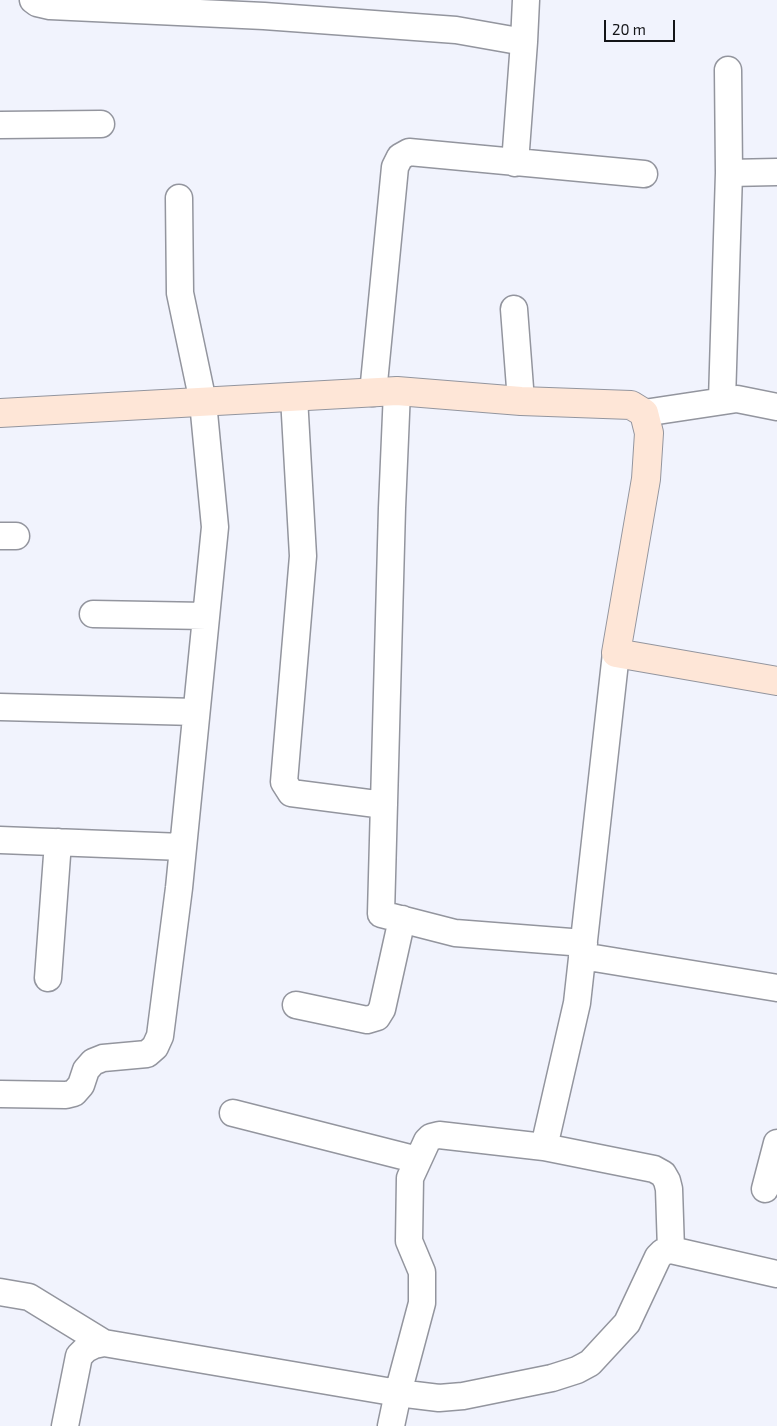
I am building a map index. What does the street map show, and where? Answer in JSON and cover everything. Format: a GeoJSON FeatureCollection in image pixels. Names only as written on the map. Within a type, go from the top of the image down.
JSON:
{"type":"FeatureCollection","features":[{"type":"Feature","properties":{"kind":"street"},"geometry":{"type":"LineString","coordinates":[[33,0],[50,6],[264,8],[456,30],[524,42]]}},
{"type":"Feature","properties":{"kind":"street"},"geometry":{"type":"LineString","coordinates":[[515,163],[526,0]]}},
{"type":"Feature","properties":{"kind":"street"},"geometry":{"type":"LineString","coordinates":[[722,400],[729,173],[728,70]]}},
{"type":"Feature","properties":{"kind":"street"},"geometry":{"type":"LineString","coordinates":[[0,125],[101,124]]}},
{"type":"Feature","properties":{"kind":"street"},"geometry":{"type":"LineString","coordinates":[[644,174],[409,152],[400,157],[395,166],[385,392],[392,508],[381,914],[455,933],[583,950],[777,988]]}},
{"type":"Feature","properties":{"kind":"street"},"geometry":{"type":"LineString","coordinates":[[729,173],[777,172]]}},
{"type":"Feature","properties":{"kind":"street"},"geometry":{"type":"LineString","coordinates":[[0,1094],[66,1095],[74,1093],[81,1085],[86,1070],[93,1062],[104,1058],[147,1054],[155,1047],[160,1036],[183,848],[215,528],[203,402],[180,293],[179,198]]}},
{"type":"Feature","properties":{"kind":"street"},"geometry":{"type":"LineString","coordinates":[[514,309],[521,401]]}},
{"type":"Feature","properties":{"kind":"street"},"geometry":{"type":"LineString","coordinates":[[0,413],[385,392],[521,401],[631,405],[644,413],[736,398],[777,407]]}},
{"type":"Feature","properties":{"kind":"street"},"geometry":{"type":"LineString","coordinates":[[294,397],[303,556],[284,782],[291,793],[384,805]]}},
{"type":"Feature","properties":{"kind":"street"},"geometry":{"type":"LineString","coordinates":[[391,1426],[422,1303],[422,1272],[409,1241],[410,1178],[427,1141],[431,1137],[439,1135],[544,1147],[577,1003],[616,653],[646,479],[650,433],[644,413]]}},
{"type":"Feature","properties":{"kind":"street"},"geometry":{"type":"LineString","coordinates":[[93,614],[206,616]]}},
{"type":"Feature","properties":{"kind":"street"},"geometry":{"type":"LineString","coordinates":[[616,653],[777,681]]}},
{"type":"Feature","properties":{"kind":"street"},"geometry":{"type":"LineString","coordinates":[[0,707],[196,712]]}},
{"type":"Feature","properties":{"kind":"street"},"geometry":{"type":"LineString","coordinates":[[0,840],[183,848]]}},
{"type":"Feature","properties":{"kind":"street"},"geometry":{"type":"LineString","coordinates":[[48,978],[58,842]]}},
{"type":"Feature","properties":{"kind":"street"},"geometry":{"type":"LineString","coordinates":[[296,1005],[367,1020],[377,1017],[382,1008],[402,919]]}},
{"type":"Feature","properties":{"kind":"street"},"geometry":{"type":"LineString","coordinates":[[233,1113],[418,1160]]}},
{"type":"Feature","properties":{"kind":"street"},"geometry":{"type":"LineString","coordinates":[[765,1189],[777,1143]]}},
{"type":"Feature","properties":{"kind":"street"},"geometry":{"type":"LineString","coordinates":[[539,1146],[654,1169],[662,1174],[667,1181],[669,1189],[671,1250]]}},
{"type":"Feature","properties":{"kind":"street"},"geometry":{"type":"LineString","coordinates":[[65,1426],[79,1356],[86,1349],[94,1345],[104,1343],[398,1393],[439,1398],[463,1396],[552,1378],[577,1370],[590,1363],[628,1323],[658,1256],[663,1252],[671,1250],[777,1274]]}},
{"type":"Feature","properties":{"kind":"street"},"geometry":{"type":"LineString","coordinates":[[0,1292],[29,1297],[104,1343]]}}]}
